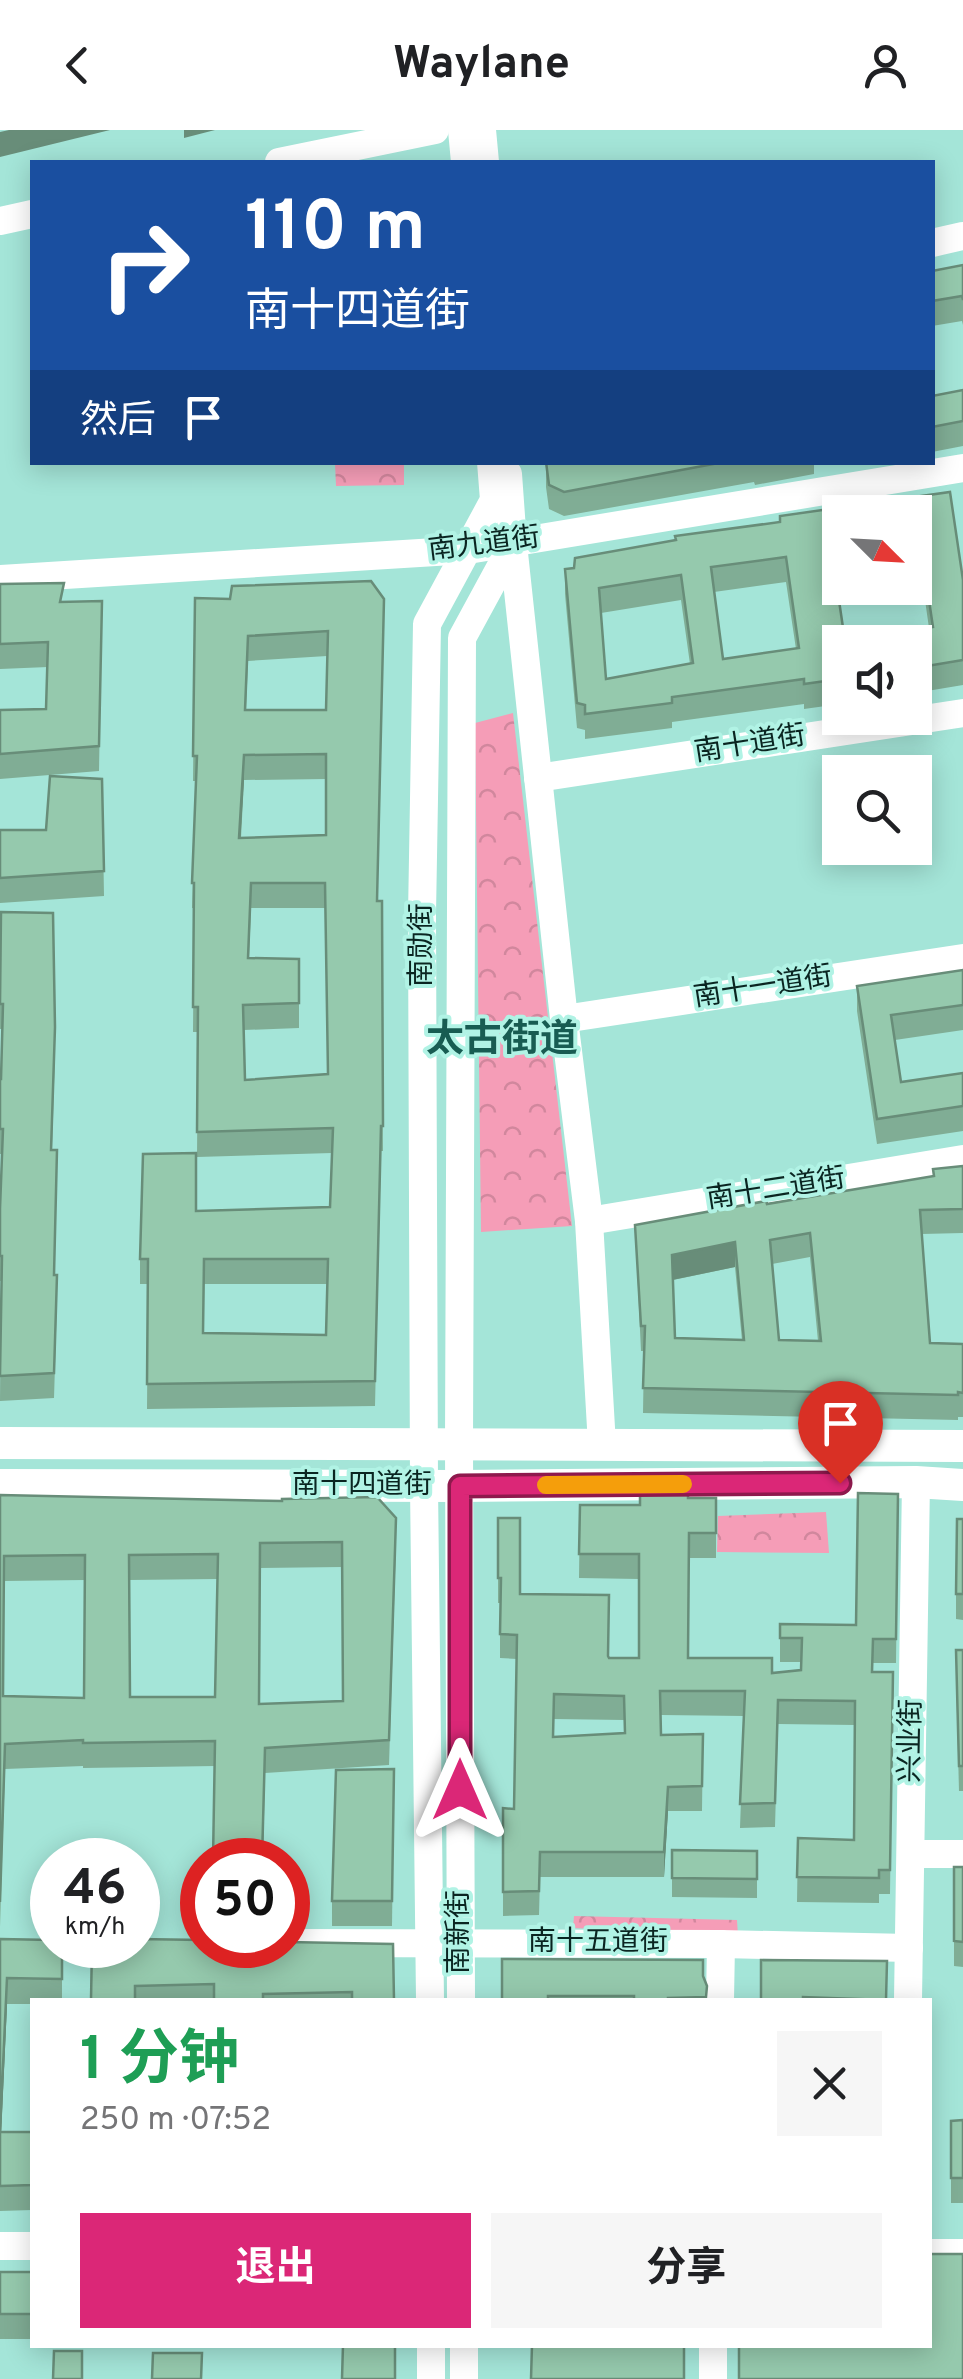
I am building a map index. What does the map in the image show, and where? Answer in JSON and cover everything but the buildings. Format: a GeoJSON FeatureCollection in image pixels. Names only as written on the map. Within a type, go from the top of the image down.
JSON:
{"type":"FeatureCollection","features":[{"type":"Feature","properties":{"kind":"main road"},"geometry":{"type":"LineString","coordinates":[[289,160],[434,130]]}},
{"type":"Feature","properties":{"kind":"main road"},"geometry":{"type":"LineString","coordinates":[[462,130],[465,160]]}},
{"type":"Feature","properties":{"kind":"main road"},"geometry":{"type":"LineString","coordinates":[[482,130],[485,160]]}},
{"type":"Feature","properties":{"kind":"main road"},"geometry":{"type":"LineString","coordinates":[[0,220],[30,214]]}},
{"type":"Feature","properties":{"kind":"main road"},"geometry":{"type":"LineString","coordinates":[[935,242],[963,236]]}},
{"type":"Feature","properties":{"kind":"main road","name":"南勋街"},"geometry":{"type":"LineString","coordinates":[[424,1444],[422,915],[427,624],[494,500],[490,465]]}},
{"type":"Feature","properties":{"kind":"main road"},"geometry":{"type":"LineString","coordinates":[[508,465],[538,778],[589,1221],[602,1445]]}},
{"type":"Feature","properties":{"kind":"main road","name":"南九道街"},"geometry":{"type":"LineString","coordinates":[[0,580],[468,550],[963,468]]}},
{"type":"Feature","properties":{"kind":"main road","name":"南勋街"},"geometry":{"type":"LineString","coordinates":[[460,1444],[462,638],[513,544]]}},
{"type":"Feature","properties":{"kind":"main road","name":"南十道街"},"geometry":{"type":"LineString","coordinates":[[538,778],[963,713]]}},
{"type":"Feature","properties":{"kind":"main road","name":"南十一道街"},"geometry":{"type":"LineString","coordinates":[[564,1019],[963,958]]}},
{"type":"Feature","properties":{"kind":"main road","name":"南十二道街"},"geometry":{"type":"LineString","coordinates":[[589,1221],[963,1159]]}},
{"type":"Feature","properties":{"kind":"main road"},"geometry":{"type":"LineString","coordinates":[[0,1443],[963,1446]]}},
{"type":"Feature","properties":{"kind":"main road","name":"南新街"},"geometry":{"type":"LineString","coordinates":[[424,1444],[430,1998]]}},
{"type":"Feature","properties":{"kind":"main road","name":"南新街"},"geometry":{"type":"LineString","coordinates":[[460,1444],[460,1998]]}},
{"type":"Feature","properties":{"kind":"main road","name":"兴业街"},"geometry":{"type":"LineString","coordinates":[[908,1998],[916,1482]]}},
{"type":"Feature","properties":{"kind":"main road","name":"南十四道街"},"geometry":{"type":"LineString","coordinates":[[0,1486],[963,1484]]}},
{"type":"Feature","properties":{"kind":"main road"},"geometry":{"type":"LineString","coordinates":[[911,1854],[963,1854]]}},
{"type":"Feature","properties":{"kind":"main road","name":"南十五道街"},"geometry":{"type":"LineString","coordinates":[[310,1943],[909,1948]]}},
{"type":"Feature","properties":{"kind":"main road"},"geometry":{"type":"LineString","coordinates":[[720,1998],[721,1944]]}},
{"type":"Feature","properties":{"kind":"main road"},"geometry":{"type":"LineString","coordinates":[[0,2246],[30,2246]]}},
{"type":"Feature","properties":{"kind":"main road"},"geometry":{"type":"LineString","coordinates":[[932,2253],[963,2253]]}},
{"type":"Feature","properties":{"kind":"main road"},"geometry":{"type":"LineString","coordinates":[[431,2348],[431,2379]]}},
{"type":"Feature","properties":{"kind":"main road"},"geometry":{"type":"LineString","coordinates":[[464,2348],[464,2379]]}},
{"type":"Feature","properties":{"kind":"main road"},"geometry":{"type":"LineString","coordinates":[[712,2379],[713,2348]]}},
{"type":"Feature","properties":{"kind":"green space"},"geometry":{"type":"Polygon","coordinates":[[[335,465],[404,465],[404,485],[336,486],[335,465]]]}},
{"type":"Feature","properties":{"kind":"green space"},"geometry":{"type":"Polygon","coordinates":[[[513,713],[572,1226],[481,1232],[475,723],[513,713]]]}},
{"type":"Feature","properties":{"kind":"green space"},"geometry":{"type":"Polygon","coordinates":[[[826,1512],[829,1553],[717,1552],[718,1516],[826,1512]]]}},
{"type":"Feature","properties":{"kind":"green space"},"geometry":{"type":"Polygon","coordinates":[[[574,1916],[737,1920],[738,1936],[573,1928],[574,1916]]]}},
{"type":"Feature","properties":{"kind":"slow traffic"},"geometry":{"type":"LineString","coordinates":[[546,1485],[683,1484]]}},
{"type":"Feature","properties":{"kind":"district","name":"太古街道"},"geometry":{"type":"Point","coordinates":[502,1041]}},
{"type":"Feature","properties":{"kind":"route"},"geometry":{"type":"LineString","coordinates":[[460,1790],[460,1486],[840,1483]]}}]}
